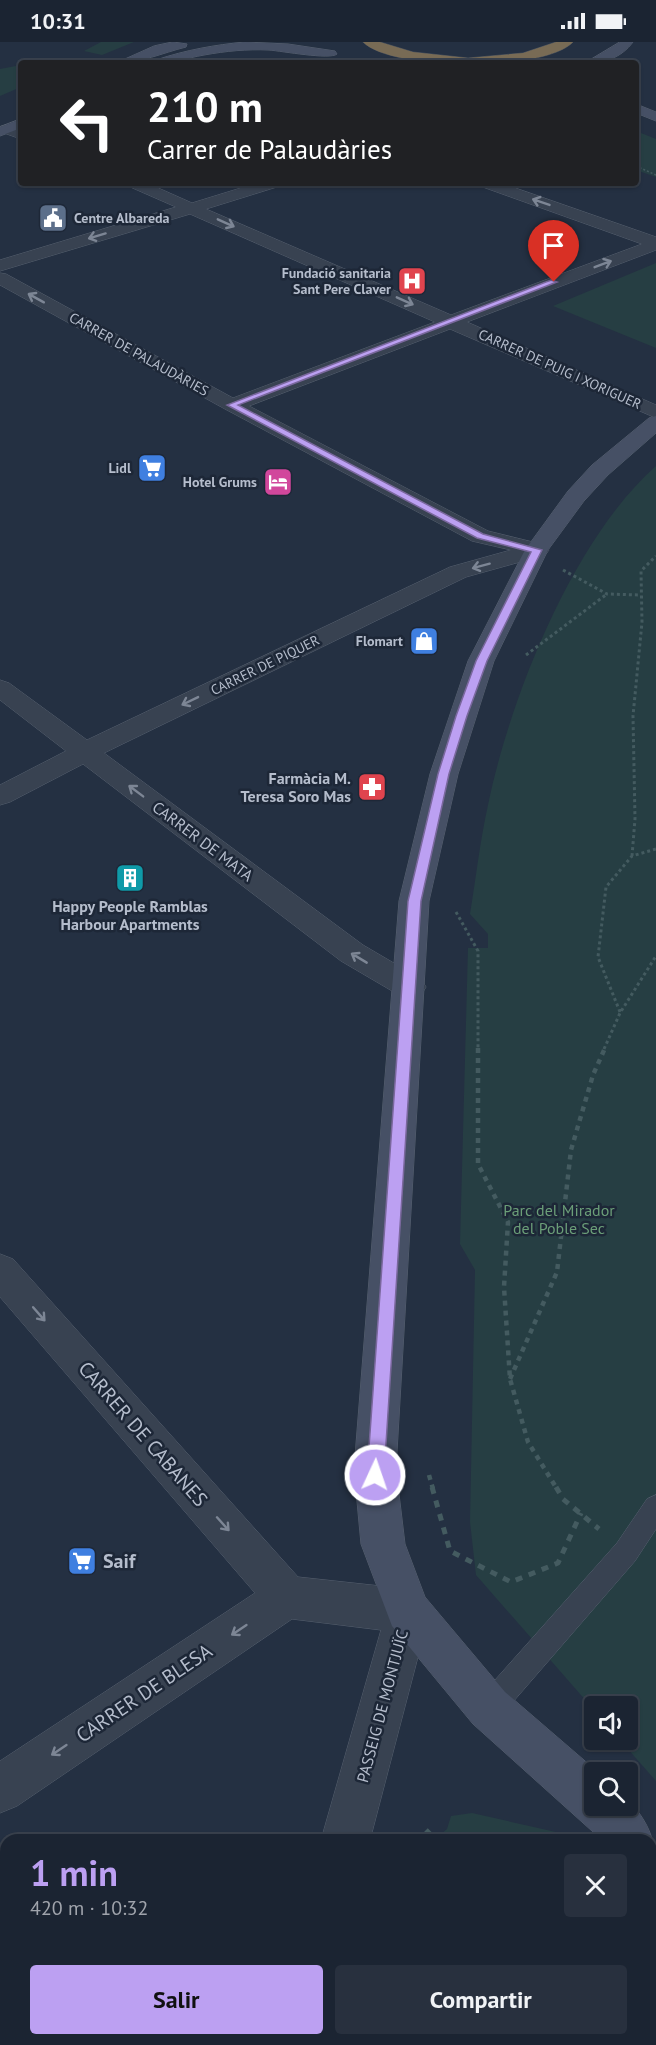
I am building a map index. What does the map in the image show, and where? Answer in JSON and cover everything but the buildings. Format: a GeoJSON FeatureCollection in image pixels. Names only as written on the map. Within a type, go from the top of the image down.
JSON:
{"type":"FeatureCollection","features":[{"type":"Feature","properties":{"kind":"highway"},"geometry":{"type":"LineString","coordinates":[[369,42],[388,50],[417,56],[492,60],[528,55],[567,42]]}},
{"type":"Feature","properties":{"kind":"street"},"geometry":{"type":"LineString","coordinates":[[131,60],[159,49],[192,42]]}},
{"type":"Feature","properties":{"kind":"street"},"geometry":{"type":"LineString","coordinates":[[315,42],[330,54]]}},
{"type":"Feature","properties":{"kind":"street"},"geometry":{"type":"LineString","coordinates":[[599,60],[628,43]]}},
{"type":"Feature","properties":{"kind":"street"},"geometry":{"type":"LineString","coordinates":[[169,60],[192,52],[238,45],[289,45],[330,54],[344,60]]}},
{"type":"Feature","properties":{"kind":"street"},"geometry":{"type":"LineString","coordinates":[[639,97],[656,105]]}},
{"type":"Feature","properties":{"kind":"street"},"geometry":{"type":"LineString","coordinates":[[639,109],[656,117]]}},
{"type":"Feature","properties":{"kind":"street"},"geometry":{"type":"LineString","coordinates":[[3,131],[18,124]]}},
{"type":"Feature","properties":{"kind":"street"},"geometry":{"type":"LineString","coordinates":[[3,131],[18,134]]}},
{"type":"Feature","properties":{"kind":"street","name":"CARRER DE PUIG I XORIGUER"},"geometry":{"type":"LineString","coordinates":[[141,186],[656,412]]}},
{"type":"Feature","properties":{"kind":"street"},"geometry":{"type":"LineString","coordinates":[[0,266],[264,186]]}},
{"type":"Feature","properties":{"kind":"street"},"geometry":{"type":"LineString","coordinates":[[494,186],[656,243]]}},
{"type":"Feature","properties":{"kind":"street"},"geometry":{"type":"LineString","coordinates":[[231,405],[656,243]]}},
{"type":"Feature","properties":{"kind":"street","name":"CARRER DE PALAUDÀRIES"},"geometry":{"type":"LineString","coordinates":[[0,278],[231,405],[480,536],[550,560]]}},
{"type":"Feature","properties":{"kind":"street","name":"PASSEIG DE MONTJUÏC"},"geometry":{"type":"LineString","coordinates":[[348,1834],[408,1611],[383,1544],[375,1469],[410,987],[414,901],[444,774],[481,661],[550,560],[584,488],[600,470],[656,422]]}},
{"type":"Feature","properties":{"kind":"street","name":"CARRER DE PIQUER"},"geometry":{"type":"LineString","coordinates":[[0,796],[84,752],[458,572],[550,560]]}},
{"type":"Feature","properties":{"kind":"street","name":"CARRER DE MATA"},"geometry":{"type":"LineString","coordinates":[[0,688],[352,953],[410,987]]}},
{"type":"Feature","properties":{"kind":"street","name":"CARRER DE CABANES"},"geometry":{"type":"LineString","coordinates":[[0,1270],[287,1597]]}},
{"type":"Feature","properties":{"kind":"street"},"geometry":{"type":"LineString","coordinates":[[287,1597],[408,1611],[489,1708],[584,1792]]}},
{"type":"Feature","properties":{"kind":"street","name":"CARRER DE BLESA"},"geometry":{"type":"LineString","coordinates":[[0,1789],[287,1597]]}},
{"type":"Feature","properties":{"kind":"street"},"geometry":{"type":"LineString","coordinates":[[610,1816],[629,1834]]}},
{"type":"Feature","properties":{"kind":"lane"},"geometry":{"type":"LineString","coordinates":[[489,1708],[626,1552],[656,1507]]}},
{"type":"Feature","properties":{"kind":"path"},"geometry":{"type":"LineString","coordinates":[[639,167],[656,174]]}},
{"type":"Feature","properties":{"kind":"path"},"geometry":{"type":"LineString","coordinates":[[632,856],[635,819],[633,716],[642,622],[641,571],[656,556]]}},
{"type":"Feature","properties":{"kind":"path"},"geometry":{"type":"LineString","coordinates":[[550,560],[607,594],[640,595]]}},
{"type":"Feature","properties":{"kind":"path"},"geometry":{"type":"LineString","coordinates":[[520,659],[607,594]]}},
{"type":"Feature","properties":{"kind":"path"},"geometry":{"type":"LineString","coordinates":[[620,1012],[598,957],[606,887],[632,856],[656,849]]}},
{"type":"Feature","properties":{"kind":"path"},"geometry":{"type":"LineString","coordinates":[[456,912],[478,951],[478,1164],[508,1222],[504,1287],[510,1379],[528,1442],[563,1499],[626,1552]]}},
{"type":"Feature","properties":{"kind":"path"},"geometry":{"type":"LineString","coordinates":[[510,1379],[557,1272],[571,1150],[593,1075],[620,1012],[656,956]]}},
{"type":"Feature","properties":{"kind":"path"},"geometry":{"type":"LineString","coordinates":[[651,965],[656,962]]}},
{"type":"Feature","properties":{"kind":"path"},"geometry":{"type":"LineString","coordinates":[[429,1475],[450,1551],[511,1582],[558,1563],[581,1514]]}},
{"type":"Feature","properties":{"kind":"path"},"geometry":{"type":"LineString","coordinates":[[426,1830],[430,1834]]}},
{"type":"Feature","properties":{"kind":"green space"},"geometry":{"type":"Polygon","coordinates":[[[101,42],[134,42],[102,55],[84,51],[101,42]]]}},
{"type":"Feature","properties":{"kind":"green space"},"geometry":{"type":"Polygon","coordinates":[[[18,66],[18,88],[0,96],[0,69],[18,66]]]}},
{"type":"Feature","properties":{"kind":"green space"},"geometry":{"type":"Polygon","coordinates":[[[639,132],[656,139],[656,177],[639,171],[639,132]]]}},
{"type":"Feature","properties":{"kind":"green space"},"geometry":{"type":"Polygon","coordinates":[[[656,263],[656,348],[553,306],[656,263]]]}},
{"type":"Feature","properties":{"kind":"green space","name":"Parc del Mirador del Poble Sec"},"geometry":{"type":"Polygon","coordinates":[[[656,466],[656,1781],[629,1750],[638,1750],[638,1696],[584,1696],[584,1699],[476,1575],[470,1522],[475,1270],[460,1244],[468,948],[488,948],[488,934],[470,914],[485,819],[512,717],[549,623],[572,577],[598,535],[626,497],[656,466]]]}},
{"type":"Feature","properties":{"kind":"green space"},"geometry":{"type":"Polygon","coordinates":[[[472,1813],[565,1834],[441,1834],[447,1829],[451,1816],[472,1813]]]}},
{"type":"Feature","properties":{"kind":"place","name":"Centre Albareda"},"geometry":{"type":"Point","coordinates":[53,218]}},
{"type":"Feature","properties":{"kind":"place","name":"Fundació sanitaria Sant Pere Claver"},"geometry":{"type":"Point","coordinates":[412,281]}},
{"type":"Feature","properties":{"kind":"place","name":"Lidl"},"geometry":{"type":"Point","coordinates":[152,468]}},
{"type":"Feature","properties":{"kind":"place","name":"Hotel Grums"},"geometry":{"type":"Point","coordinates":[278,482]}},
{"type":"Feature","properties":{"kind":"place","name":"Flomart"},"geometry":{"type":"Point","coordinates":[424,641]}},
{"type":"Feature","properties":{"kind":"place","name":"Farmàcia M. Teresa Soro Mas"},"geometry":{"type":"Point","coordinates":[372,787]}},
{"type":"Feature","properties":{"kind":"place","name":"Happy People Ramblas Harbour Apartments"},"geometry":{"type":"Point","coordinates":[130,878]}},
{"type":"Feature","properties":{"kind":"place","name":"Saif"},"geometry":{"type":"Point","coordinates":[82,1561]}},
{"type":"Feature","properties":{"kind":"route"},"geometry":{"type":"LineString","coordinates":[[375,1475],[410,987],[414,901],[444,774],[481,661],[537,550],[480,536],[231,405],[554,282]]}}]}
